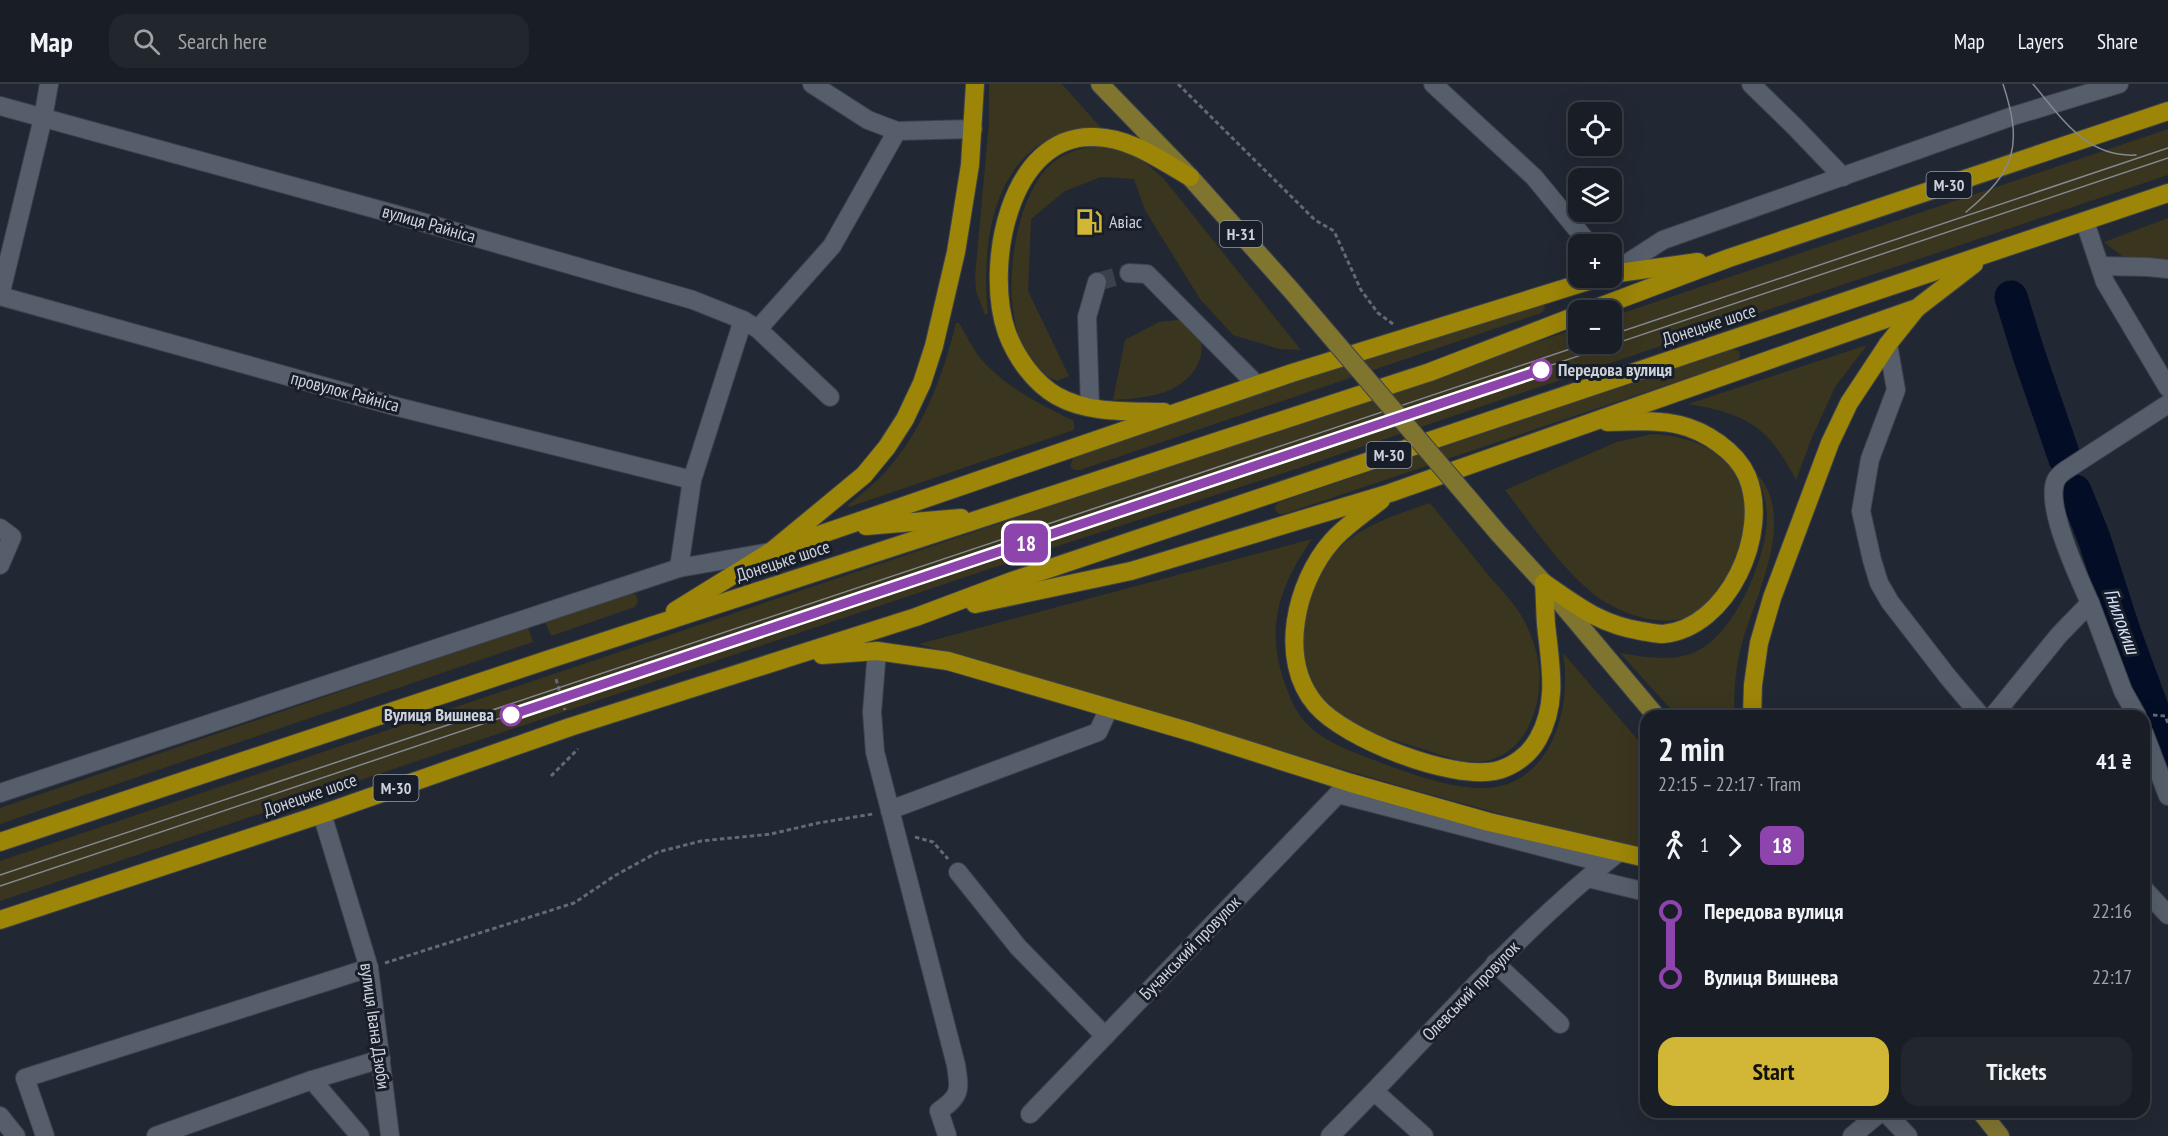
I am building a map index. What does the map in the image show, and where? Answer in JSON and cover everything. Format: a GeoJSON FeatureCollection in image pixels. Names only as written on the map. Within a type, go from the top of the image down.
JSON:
{"type":"FeatureCollection","features":[{"type":"Feature","properties":{"kind":"highway"},"geometry":{"type":"LineString","coordinates":[[650,627],[772,551],[864,476],[905,419],[922,383],[934,346],[954,263],[964,209],[973,129],[975,84]]}},
{"type":"Feature","properties":{"kind":"highway","name":"М-30"},"geometry":{"type":"LineString","coordinates":[[1618,300],[1729,258],[2168,111]]}},
{"type":"Feature","properties":{"kind":"highway"},"geometry":{"type":"LineString","coordinates":[[1175,412],[1111,411],[1081,406],[1056,396],[1022,363],[1006,331],[998,282],[1004,231],[1012,201],[1027,173],[1048,151],[1059,144],[1093,136],[1116,139],[1137,146],[1191,177]]}},
{"type":"Feature","properties":{"kind":"highway","name":"Донецьке шосе"},"geometry":{"type":"LineString","coordinates":[[0,920],[322,814],[570,727],[915,617],[1012,581],[2168,193]]}},
{"type":"Feature","properties":{"kind":"highway"},"geometry":{"type":"LineString","coordinates":[[1752,710],[1759,643],[1772,598],[1830,443],[1850,403],[1888,344],[1917,308],[1985,255]]}},
{"type":"Feature","properties":{"kind":"highway"},"geometry":{"type":"LineString","coordinates":[[1622,272],[1729,258]]}},
{"type":"Feature","properties":{"kind":"highway"},"geometry":{"type":"LineString","coordinates":[[772,551],[1175,412],[1568,286]]}},
{"type":"Feature","properties":{"kind":"highway"},"geometry":{"type":"LineString","coordinates":[[915,617],[1131,571],[1390,493],[1917,308]]}},
{"type":"Feature","properties":{"kind":"highway","name":"Донецьке шосе"},"geometry":{"type":"LineString","coordinates":[[0,842],[1430,372],[1568,319]]}},
{"type":"Feature","properties":{"kind":"highway"},"geometry":{"type":"LineString","coordinates":[[1544,583],[1600,620],[1620,628],[1663,634],[1678,630],[1712,613],[1736,579],[1744,559],[1751,533],[1753,511],[1746,476],[1734,457],[1714,440],[1681,425],[1652,421],[1590,422]]}},
{"type":"Feature","properties":{"kind":"highway"},"geometry":{"type":"LineString","coordinates":[[1390,493],[1332,541],[1306,583],[1295,624],[1294,646],[1299,672],[1306,688],[1314,704],[1342,728],[1386,750],[1458,771],[1496,771],[1513,765],[1527,754],[1537,741],[1551,704],[1552,663],[1546,625],[1544,583]]}},
{"type":"Feature","properties":{"kind":"highway"},"geometry":{"type":"LineString","coordinates":[[840,528],[991,516]]}},
{"type":"Feature","properties":{"kind":"highway"},"geometry":{"type":"LineString","coordinates":[[793,657],[877,651],[948,661],[1191,732],[1344,789],[1489,822],[1611,858],[1640,858]]}},
{"type":"Feature","properties":{"kind":"main road","name":"Н-31"},"geometry":{"type":"LineString","coordinates":[[1100,84],[1191,177],[1291,290],[1651,710]]}},
{"type":"Feature","properties":{"kind":"main road"},"geometry":{"type":"LineString","coordinates":[[1986,1118],[2000,1136]]}},
{"type":"Feature","properties":{"kind":"street"},"geometry":{"type":"LineString","coordinates":[[0,296],[43,118],[49,84]]}},
{"type":"Feature","properties":{"kind":"street"},"geometry":{"type":"LineString","coordinates":[[812,84],[868,120],[897,131],[973,129]]}},
{"type":"Feature","properties":{"kind":"street"},"geometry":{"type":"LineString","coordinates":[[1433,84],[1534,177],[1580,234]]}},
{"type":"Feature","properties":{"kind":"street"},"geometry":{"type":"LineString","coordinates":[[1751,84],[1843,177]]}},
{"type":"Feature","properties":{"kind":"street"},"geometry":{"type":"LineString","coordinates":[[1622,265],[1663,240],[2013,116],[2119,84]]}},
{"type":"Feature","properties":{"kind":"street","name":"вулиця Райніса"},"geometry":{"type":"LineString","coordinates":[[0,106],[383,211],[693,300],[750,324],[830,397]]}},
{"type":"Feature","properties":{"kind":"street"},"geometry":{"type":"LineString","coordinates":[[679,568],[692,480],[750,324],[832,246],[897,131]]}},
{"type":"Feature","properties":{"kind":"street"},"geometry":{"type":"LineString","coordinates":[[2085,222],[2105,282],[2168,388]]}},
{"type":"Feature","properties":{"kind":"street"},"geometry":{"type":"LineString","coordinates":[[2101,266],[2168,269]]}},
{"type":"Feature","properties":{"kind":"street"},"geometry":{"type":"LineString","coordinates":[[1129,273],[1147,274],[1257,385]]}},
{"type":"Feature","properties":{"kind":"street"},"geometry":{"type":"LineString","coordinates":[[1090,407],[1087,317],[1097,282]]}},
{"type":"Feature","properties":{"kind":"street","name":"провулок Райніса"},"geometry":{"type":"LineString","coordinates":[[0,296],[398,407],[692,480]]}},
{"type":"Feature","properties":{"kind":"street"},"geometry":{"type":"LineString","coordinates":[[1888,344],[1896,390],[1870,459],[1861,511],[1872,560],[1879,583],[1890,602],[1976,710]]}},
{"type":"Feature","properties":{"kind":"street"},"geometry":{"type":"LineString","coordinates":[[2134,710],[2123,691],[2090,603],[2068,553],[2054,500],[2056,479],[2066,470],[2168,404]]}},
{"type":"Feature","properties":{"kind":"street"},"geometry":{"type":"LineString","coordinates":[[0,528],[12,537],[0,566]]}},
{"type":"Feature","properties":{"kind":"street"},"geometry":{"type":"LineString","coordinates":[[0,793],[679,568],[772,551]]}},
{"type":"Feature","properties":{"kind":"street"},"geometry":{"type":"LineString","coordinates":[[1998,710],[2039,658],[2090,603]]}},
{"type":"Feature","properties":{"kind":"street"},"geometry":{"type":"LineString","coordinates":[[877,651],[872,712],[876,752],[960,1088],[953,1101],[939,1111],[946,1135]]}},
{"type":"Feature","properties":{"kind":"street"},"geometry":{"type":"LineString","coordinates":[[891,810],[1098,732],[1109,708]]}},
{"type":"Feature","properties":{"kind":"street"},"geometry":{"type":"LineString","coordinates":[[2150,749],[2168,796]]}},
{"type":"Feature","properties":{"kind":"street","name":"Бучанський провулок"},"geometry":{"type":"LineString","coordinates":[[1030,1114],[1344,789]]}},
{"type":"Feature","properties":{"kind":"street","name":"вулиця Івана Дзюби"},"geometry":{"type":"LineString","coordinates":[[322,814],[369,968],[390,1136]]}},
{"type":"Feature","properties":{"kind":"street","name":"Олевський провулок"},"geometry":{"type":"LineString","coordinates":[[1330,1136],[1375,1092],[1495,963],[1611,858]]}},
{"type":"Feature","properties":{"kind":"street"},"geometry":{"type":"LineString","coordinates":[[958,872],[1018,946],[1105,1036]]}},
{"type":"Feature","properties":{"kind":"street"},"geometry":{"type":"LineString","coordinates":[[1588,878],[1640,891]]}},
{"type":"Feature","properties":{"kind":"street"},"geometry":{"type":"LineString","coordinates":[[2150,896],[2168,915]]}},
{"type":"Feature","properties":{"kind":"street"},"geometry":{"type":"LineString","coordinates":[[1495,963],[1560,1024]]}},
{"type":"Feature","properties":{"kind":"street"},"geometry":{"type":"LineString","coordinates":[[45,1136],[25,1078],[369,968]]}},
{"type":"Feature","properties":{"kind":"street"},"geometry":{"type":"LineString","coordinates":[[156,1136],[193,1130],[312,1080],[381,1059]]}},
{"type":"Feature","properties":{"kind":"street"},"geometry":{"type":"LineString","coordinates":[[312,1080],[360,1136]]}},
{"type":"Feature","properties":{"kind":"street"},"geometry":{"type":"LineString","coordinates":[[1375,1092],[1424,1136]]}},
{"type":"Feature","properties":{"kind":"street"},"geometry":{"type":"LineString","coordinates":[[0,1116],[16,1136]]}},
{"type":"Feature","properties":{"kind":"street"},"geometry":{"type":"LineString","coordinates":[[1852,1136],[1875,1118]]}},
{"type":"Feature","properties":{"kind":"street"},"geometry":{"type":"LineString","coordinates":[[1889,1118],[1908,1136]]}},
{"type":"Feature","properties":{"kind":"path"},"geometry":{"type":"LineString","coordinates":[[1178,84],[1316,220],[1334,231],[1361,290],[1378,313],[1410,335]]}},
{"type":"Feature","properties":{"kind":"path"},"geometry":{"type":"LineString","coordinates":[[556,679],[565,712]]}},
{"type":"Feature","properties":{"kind":"path"},"geometry":{"type":"LineString","coordinates":[[2165,716],[2168,723]]}},
{"type":"Feature","properties":{"kind":"path"},"geometry":{"type":"LineString","coordinates":[[551,776],[578,749]]}},
{"type":"Feature","properties":{"kind":"path"},"geometry":{"type":"LineString","coordinates":[[369,968],[574,903],[616,875],[658,852],[701,841],[771,834],[891,810]]}},
{"type":"Feature","properties":{"kind":"path"},"geometry":{"type":"LineString","coordinates":[[898,839],[915,837],[933,842],[958,872]]}},
{"type":"Feature","properties":{"kind":"shaded area"},"geometry":{"type":"Polygon","coordinates":[[[989,84],[1062,84],[1102,129],[1067,133],[1039,145],[1018,165],[1003,190],[993,218],[986,282],[988,313],[985,315],[976,291],[975,276],[989,122],[989,84]]]}},
{"type":"Feature","properties":{"kind":"shaded area"},"geometry":{"type":"Polygon","coordinates":[[[2168,129],[2168,175],[1299,468],[1055,547],[0,901],[0,861],[1568,331],[1568,354],[1622,354],[1622,313],[2168,129]]]}},
{"type":"Feature","properties":{"kind":"shaded area"},"geometry":{"type":"Polygon","coordinates":[[[1095,146],[1125,152],[1148,165],[1164,179],[1301,350],[1279,349],[1233,335],[1200,299],[1145,210],[1134,179],[1101,177],[1065,191],[1031,219],[1028,291],[1069,376],[1057,381],[1036,366],[1021,343],[1014,314],[1011,281],[1014,248],[1022,216],[1033,188],[1052,163],[1069,153],[1095,146]]]}},
{"type":"Feature","properties":{"kind":"shaded area"},"geometry":{"type":"Polygon","coordinates":[[[2168,218],[2168,261],[2122,256],[2104,242],[2168,218]]]}},
{"type":"Feature","properties":{"kind":"shaded area"},"geometry":{"type":"Polygon","coordinates":[[[1536,300],[1544,301],[1545,309],[1541,313],[1080,470],[1074,470],[1070,466],[1073,458],[1536,300]]]}},
{"type":"Feature","properties":{"kind":"shaded area"},"geometry":{"type":"Polygon","coordinates":[[[1187,319],[1199,335],[1202,346],[1200,359],[1190,376],[1181,384],[1160,394],[1113,400],[1125,340],[1159,322],[1187,319]]]}},
{"type":"Feature","properties":{"kind":"shaded area"},"geometry":{"type":"Polygon","coordinates":[[[956,323],[959,323],[978,355],[998,376],[1022,393],[1074,421],[1074,430],[849,507],[848,505],[886,471],[911,438],[938,382],[956,323]]]}},
{"type":"Feature","properties":{"kind":"shaded area"},"geometry":{"type":"Polygon","coordinates":[[[1867,345],[1835,387],[1796,480],[1776,447],[1754,426],[1726,412],[1688,404],[1867,345]]]}},
{"type":"Feature","properties":{"kind":"shaded area"},"geometry":{"type":"Polygon","coordinates":[[[1731,349],[1739,351],[1738,361],[1284,514],[1279,514],[1275,510],[1276,505],[1280,502],[1731,349]]]}},
{"type":"Feature","properties":{"kind":"shaded area"},"geometry":{"type":"Polygon","coordinates":[[[1652,434],[1679,438],[1702,445],[1720,457],[1733,472],[1742,490],[1744,511],[1742,535],[1733,562],[1717,593],[1709,604],[1693,615],[1668,621],[1654,620],[1629,613],[1605,602],[1591,592],[1564,566],[1505,490],[1617,442],[1652,434]]]}},
{"type":"Feature","properties":{"kind":"shaded area"},"geometry":{"type":"Polygon","coordinates":[[[1757,474],[1769,493],[1774,514],[1773,537],[1769,561],[1740,651],[1735,683],[1734,710],[1671,710],[1620,653],[1657,658],[1684,656],[1708,644],[1722,631],[1745,595],[1761,555],[1767,518],[1764,496],[1757,474]]]}},
{"type":"Feature","properties":{"kind":"shaded area"},"geometry":{"type":"Polygon","coordinates":[[[1430,503],[1519,612],[1529,631],[1538,660],[1540,681],[1538,696],[1529,725],[1522,738],[1512,749],[1485,761],[1469,762],[1452,758],[1380,735],[1352,723],[1330,708],[1320,696],[1306,668],[1302,636],[1303,620],[1307,605],[1327,563],[1354,536],[1369,527],[1430,503]]]}},
{"type":"Feature","properties":{"kind":"shaded area"},"geometry":{"type":"Polygon","coordinates":[[[1312,539],[1291,574],[1279,608],[1276,626],[1276,644],[1285,684],[1291,700],[1307,724],[1324,738],[1344,748],[1419,776],[1464,787],[1500,786],[1521,777],[1538,763],[1550,744],[1559,723],[1564,699],[1563,653],[1640,742],[1640,847],[1512,817],[1410,789],[919,644],[1312,539]]]}},
{"type":"Feature","properties":{"kind":"shaded area"},"geometry":{"type":"Polygon","coordinates":[[[630,593],[636,595],[638,602],[635,607],[551,636],[545,622],[630,593]]]}},
{"type":"Feature","properties":{"kind":"shaded area"},"geometry":{"type":"Polygon","coordinates":[[[528,627],[533,642],[0,824],[0,808],[528,627]]]}},
{"type":"Feature","properties":{"kind":"waterway","name":"Гнилокиш"},"geometry":{"type":"LineString","coordinates":[[2011,297],[2065,459]]}},
{"type":"Feature","properties":{"kind":"waterway","name":"Гнилокиш"},"geometry":{"type":"LineString","coordinates":[[2075,491],[2094,538],[2125,634],[2168,751]]}},
{"type":"Feature","properties":{"kind":"tunnel"},"geometry":{"type":"LineString","coordinates":[[1097,282],[1129,273]]}},
{"type":"Feature","properties":{"kind":"tram line"},"geometry":{"type":"LineString","coordinates":[[1966,212],[1996,183],[2011,156],[2013,124],[2003,84]]}},
{"type":"Feature","properties":{"kind":"tram line"},"geometry":{"type":"LineString","coordinates":[[2033,84],[2065,122],[2089,143],[2118,154],[2136,155]]}},
{"type":"Feature","properties":{"kind":"tram line"},"geometry":{"type":"LineString","coordinates":[[1622,331],[2168,148]]}},
{"type":"Feature","properties":{"kind":"tram line"},"geometry":{"type":"LineString","coordinates":[[0,886],[2168,158]]}},
{"type":"Feature","properties":{"kind":"tram line"},"geometry":{"type":"LineString","coordinates":[[0,875],[1568,350]]}},
{"type":"Feature","properties":{"kind":"tram line","name":"18"},"geometry":{"type":"LineString","coordinates":[[511,715],[1541,370]]}},
{"type":"Feature","properties":{"kind":"place","name":"Авіас"},"geometry":{"type":"Point","coordinates":[1089,222]}},
{"type":"Feature","properties":{"kind":"place","name":"Передова вулиця"},"geometry":{"type":"Point","coordinates":[1541,370]}},
{"type":"Feature","properties":{"kind":"place","name":"Вулиця Вишнева"},"geometry":{"type":"Point","coordinates":[511,715]}}]}
